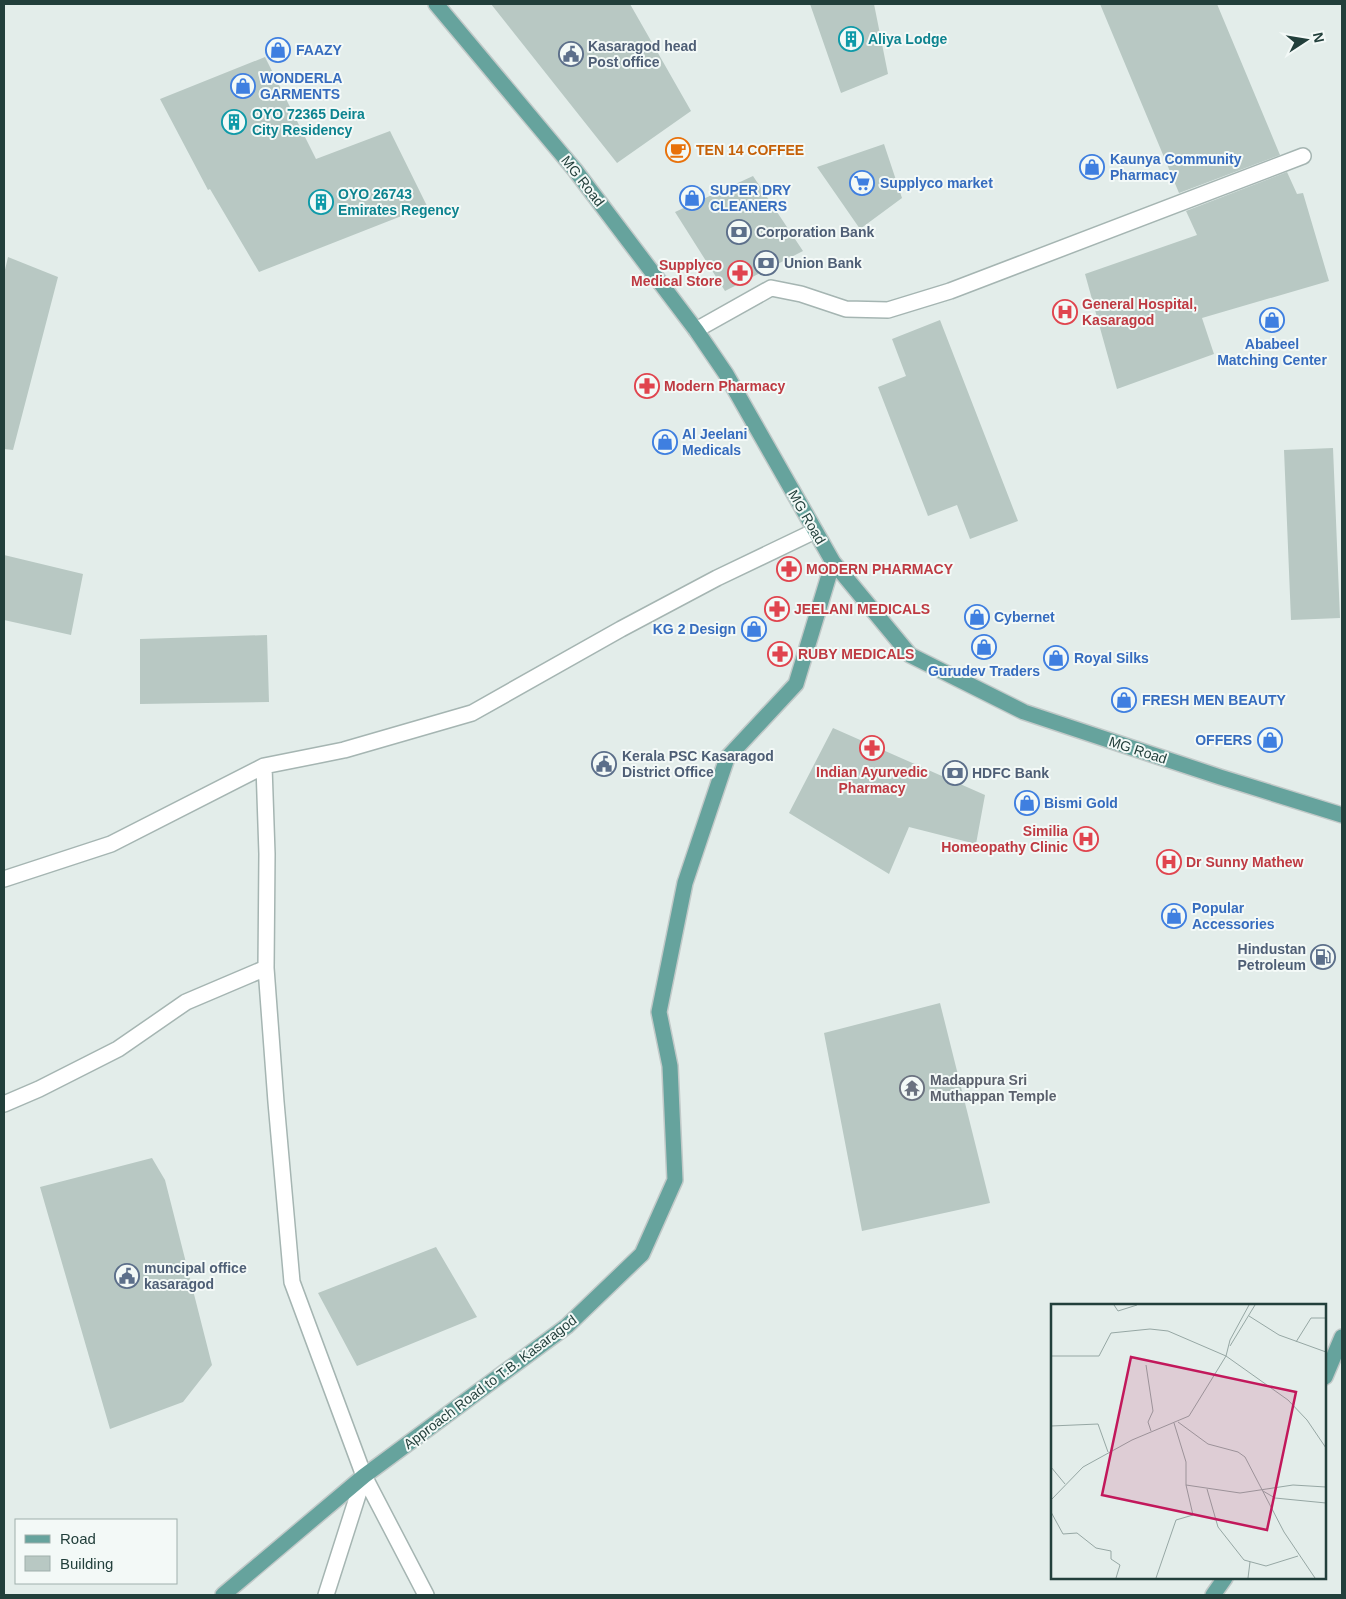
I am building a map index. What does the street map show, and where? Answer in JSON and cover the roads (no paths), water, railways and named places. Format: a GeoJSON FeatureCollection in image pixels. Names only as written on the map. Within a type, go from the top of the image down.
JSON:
{"type":"FeatureCollection","features":[{"type":"Feature","properties":{"kind":"main road","name":"MG Road"},"geometry":{"type":"LineString","coordinates":[[436,4],[575,170],[696,330],[726,374],[834,562],[910,655],[1024,712],[1342,815]]}},
{"type":"Feature","properties":{"kind":"main road","name":"Approach Road to T.B. Kasaragod"},"geometry":{"type":"LineString","coordinates":[[223,1595],[364,1476],[567,1326],[642,1254],[675,1180],[670,1066],[659,1012],[684,883],[727,758],[796,684],[834,562]]}},
{"type":"Feature","properties":{"kind":"main road"},"geometry":{"type":"LineString","coordinates":[[1326,1375],[1342,1337]]}},
{"type":"Feature","properties":{"kind":"main road"},"geometry":{"type":"LineString","coordinates":[[1213,1595],[1225,1579]]}},
{"type":"Feature","properties":{"kind":"street"},"geometry":{"type":"LineString","coordinates":[[696,330],[771,288],[801,294],[846,309],[888,310],[950,291],[1303,156]]}},
{"type":"Feature","properties":{"kind":"street"},"geometry":{"type":"LineString","coordinates":[[4,879],[111,844],[264,766],[344,750],[472,713],[664,606],[717,578],[815,531]]}},
{"type":"Feature","properties":{"kind":"street"},"geometry":{"type":"LineString","coordinates":[[264,766],[267,854],[266,968],[292,1282],[364,1476],[426,1595]]}},
{"type":"Feature","properties":{"kind":"street"},"geometry":{"type":"LineString","coordinates":[[4,1104],[39,1089],[118,1049],[186,1002],[266,968]]}},
{"type":"Feature","properties":{"kind":"street"},"geometry":{"type":"LineString","coordinates":[[326,1595],[364,1476]]}},
{"type":"Feature","properties":{"kind":"place","name":"Aliya Lodge"},"geometry":{"type":"Point","coordinates":[851,39]}},
{"type":"Feature","properties":{"kind":"place","name":"FAAZY"},"geometry":{"type":"Point","coordinates":[278,50]}},
{"type":"Feature","properties":{"kind":"place","name":"Kasaragod head Post office"},"geometry":{"type":"Point","coordinates":[571,54]}},
{"type":"Feature","properties":{"kind":"place","name":"WONDERLA GARMENTS"},"geometry":{"type":"Point","coordinates":[243,86]}},
{"type":"Feature","properties":{"kind":"place","name":"OYO 72365 Deira City Residency"},"geometry":{"type":"Point","coordinates":[234,122]}},
{"type":"Feature","properties":{"kind":"place","name":"TEN 14 COFFEE"},"geometry":{"type":"Point","coordinates":[678,150]}},
{"type":"Feature","properties":{"kind":"place","name":"Kaunya Community Pharmacy"},"geometry":{"type":"Point","coordinates":[1092,167]}},
{"type":"Feature","properties":{"kind":"place","name":"Supplyco market"},"geometry":{"type":"Point","coordinates":[862,183]}},
{"type":"Feature","properties":{"kind":"place","name":"SUPER DRY CLEANERS"},"geometry":{"type":"Point","coordinates":[692,198]}},
{"type":"Feature","properties":{"kind":"place","name":"OYO 26743 Emirates Regency"},"geometry":{"type":"Point","coordinates":[321,202]}},
{"type":"Feature","properties":{"kind":"place","name":"Corporation Bank"},"geometry":{"type":"Point","coordinates":[739,232]}},
{"type":"Feature","properties":{"kind":"place","name":"Union Bank"},"geometry":{"type":"Point","coordinates":[766,263]}},
{"type":"Feature","properties":{"kind":"place","name":"Supplyco Medical Store"},"geometry":{"type":"Point","coordinates":[740,273]}},
{"type":"Feature","properties":{"kind":"place","name":"General Hospital, Kasaragod"},"geometry":{"type":"Point","coordinates":[1065,312]}},
{"type":"Feature","properties":{"kind":"place","name":"Ababeel Matching Center"},"geometry":{"type":"Point","coordinates":[1272,320]}},
{"type":"Feature","properties":{"kind":"place","name":"Modern Pharmacy"},"geometry":{"type":"Point","coordinates":[647,386]}},
{"type":"Feature","properties":{"kind":"place","name":"Al Jeelani Medicals"},"geometry":{"type":"Point","coordinates":[665,442]}},
{"type":"Feature","properties":{"kind":"place","name":"MODERN PHARMACY"},"geometry":{"type":"Point","coordinates":[789,569]}},
{"type":"Feature","properties":{"kind":"place","name":"JEELANI MEDICALS"},"geometry":{"type":"Point","coordinates":[777,609]}},
{"type":"Feature","properties":{"kind":"place","name":"Cybernet"},"geometry":{"type":"Point","coordinates":[977,617]}},
{"type":"Feature","properties":{"kind":"place","name":"KG 2 Design"},"geometry":{"type":"Point","coordinates":[754,629]}},
{"type":"Feature","properties":{"kind":"place","name":"Gurudev Traders"},"geometry":{"type":"Point","coordinates":[984,647]}},
{"type":"Feature","properties":{"kind":"place","name":"RUBY MEDICALS"},"geometry":{"type":"Point","coordinates":[780,654]}},
{"type":"Feature","properties":{"kind":"place","name":"Royal Silks"},"geometry":{"type":"Point","coordinates":[1056,658]}},
{"type":"Feature","properties":{"kind":"place","name":"FRESH MEN BEAUTY"},"geometry":{"type":"Point","coordinates":[1124,700]}},
{"type":"Feature","properties":{"kind":"place","name":"OFFERS"},"geometry":{"type":"Point","coordinates":[1270,740]}},
{"type":"Feature","properties":{"kind":"place","name":"Indian Ayurvedic Pharmacy"},"geometry":{"type":"Point","coordinates":[872,748]}},
{"type":"Feature","properties":{"kind":"place","name":"Kerala PSC Kasaragod District Office"},"geometry":{"type":"Point","coordinates":[604,764]}},
{"type":"Feature","properties":{"kind":"place","name":"HDFC Bank"},"geometry":{"type":"Point","coordinates":[955,773]}},
{"type":"Feature","properties":{"kind":"place","name":"Bismi Gold"},"geometry":{"type":"Point","coordinates":[1027,803]}},
{"type":"Feature","properties":{"kind":"place","name":"Similia Homeopathy Clinic"},"geometry":{"type":"Point","coordinates":[1086,839]}},
{"type":"Feature","properties":{"kind":"place","name":"Dr Sunny Mathew"},"geometry":{"type":"Point","coordinates":[1169,862]}},
{"type":"Feature","properties":{"kind":"place","name":"Popular Accessories"},"geometry":{"type":"Point","coordinates":[1174,916]}},
{"type":"Feature","properties":{"kind":"place","name":"Hindustan Petroleum"},"geometry":{"type":"Point","coordinates":[1323,957]}},
{"type":"Feature","properties":{"kind":"place","name":"Madappura Sri Muthappan Temple"},"geometry":{"type":"Point","coordinates":[912,1088]}},
{"type":"Feature","properties":{"kind":"place","name":"muncipal office kasaragod"},"geometry":{"type":"Point","coordinates":[127,1276]}}]}
